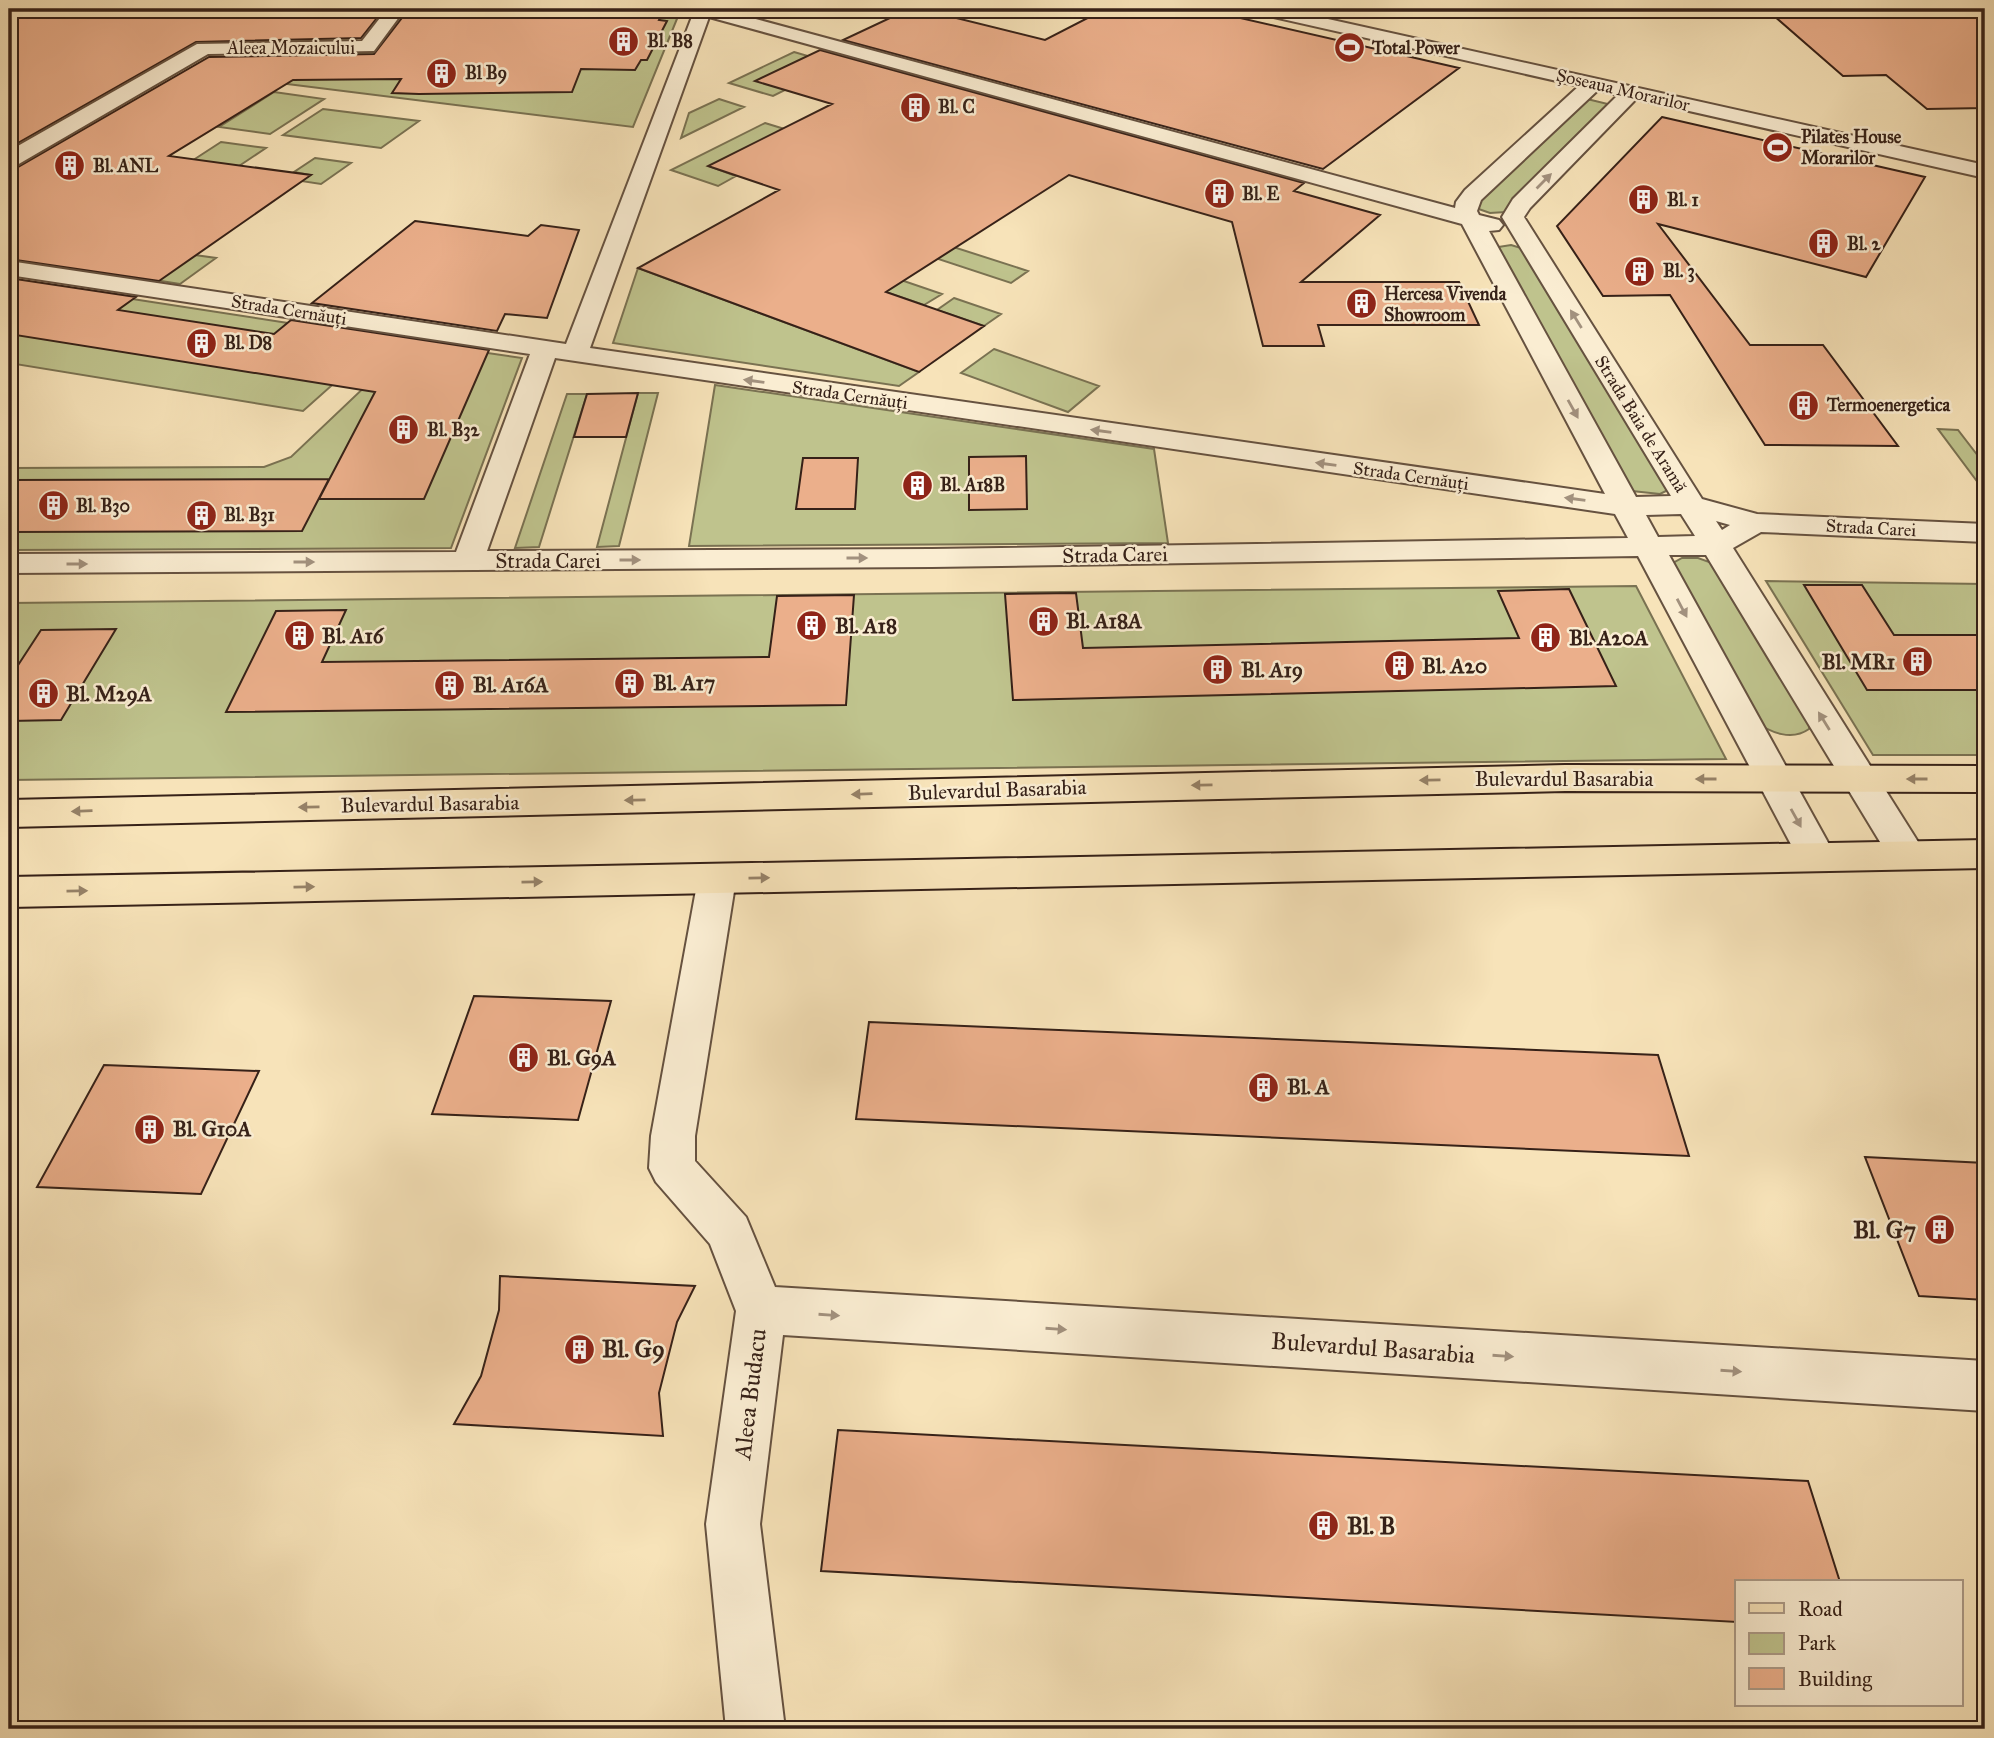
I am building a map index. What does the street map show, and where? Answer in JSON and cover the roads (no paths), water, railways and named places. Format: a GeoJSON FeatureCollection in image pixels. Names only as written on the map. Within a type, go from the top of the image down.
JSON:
{"type":"FeatureCollection","features":[{"type":"Feature","properties":{"kind":"main road","name":"Bulevardul Basarabia"},"geometry":{"type":"LineString","coordinates":[[9,814],[1565,778],[1985,779]]}},
{"type":"Feature","properties":{"kind":"main road"},"geometry":{"type":"LineString","coordinates":[[9,892],[1985,854]]}},
{"type":"Feature","properties":{"kind":"street","name":"Aleea Mozaicului"},"geometry":{"type":"LineString","coordinates":[[9,160],[204,48],[367,47],[396,9]]}},
{"type":"Feature","properties":{"kind":"street","name":"Șoseaua Morarilor"},"geometry":{"type":"LineString","coordinates":[[1260,9],[1985,171]]}},
{"type":"Feature","properties":{"kind":"street"},"geometry":{"type":"LineString","coordinates":[[704,10],[1523,234]]}},
{"type":"Feature","properties":{"kind":"street","name":"Strada Carei"},"geometry":{"type":"LineString","coordinates":[[468,561],[560,352],[704,10]]}},
{"type":"Feature","properties":{"kind":"street"},"geometry":{"type":"LineString","coordinates":[[1594,83],[1473,195],[1467,202],[1466,211],[1817,857]]}},
{"type":"Feature","properties":{"kind":"street","name":"Strada Baia de Aramă"},"geometry":{"type":"LineString","coordinates":[[1632,92],[1515,211],[1513,217],[1907,855]]}},
{"type":"Feature","properties":{"kind":"street","name":"Strada Cernăuți"},"geometry":{"type":"LineString","coordinates":[[9,268],[560,352],[1626,506],[1692,505]]}},
{"type":"Feature","properties":{"kind":"street","name":"Strada Carei"},"geometry":{"type":"LineString","coordinates":[[1692,505],[1756,523],[1985,533]]}},
{"type":"Feature","properties":{"kind":"street","name":"Strada Carei"},"geometry":{"type":"LineString","coordinates":[[9,564],[932,558],[1648,547],[1716,545],[1756,523]]}},
{"type":"Feature","properties":{"kind":"street","name":"Aleea Budacu"},"geometry":{"type":"LineString","coordinates":[[717,879],[675,1125],[672,1168],[729,1232],[746,1280],[761,1310],[733,1524],[755,1729]]}},
{"type":"Feature","properties":{"kind":"street","name":"Bulevardul Basarabia"},"geometry":{"type":"LineString","coordinates":[[761,1310],[1985,1386]]}},
{"type":"Feature","properties":{"kind":"place","name":"Bl. B8"},"geometry":{"type":"Point","coordinates":[624,41]}},
{"type":"Feature","properties":{"kind":"place","name":"Total Power"},"geometry":{"type":"Point","coordinates":[1349,48]}},
{"type":"Feature","properties":{"kind":"place","name":"Bl B9"},"geometry":{"type":"Point","coordinates":[442,73]}},
{"type":"Feature","properties":{"kind":"place","name":"Bl. C"},"geometry":{"type":"Point","coordinates":[915,107]}},
{"type":"Feature","properties":{"kind":"place","name":"Pilates House Morarilor"},"geometry":{"type":"Point","coordinates":[1778,147]}},
{"type":"Feature","properties":{"kind":"place","name":"Bl. ANL"},"geometry":{"type":"Point","coordinates":[70,166]}},
{"type":"Feature","properties":{"kind":"place","name":"Bl. E"},"geometry":{"type":"Point","coordinates":[1219,194]}},
{"type":"Feature","properties":{"kind":"place","name":"Bl. 1"},"geometry":{"type":"Point","coordinates":[1644,200]}},
{"type":"Feature","properties":{"kind":"place","name":"Bl. 2"},"geometry":{"type":"Point","coordinates":[1824,244]}},
{"type":"Feature","properties":{"kind":"place","name":"Bl. 3"},"geometry":{"type":"Point","coordinates":[1640,271]}},
{"type":"Feature","properties":{"kind":"place","name":"Hercesa Vivenda Showroom"},"geometry":{"type":"Point","coordinates":[1361,304]}},
{"type":"Feature","properties":{"kind":"place","name":"Bl. D8"},"geometry":{"type":"Point","coordinates":[201,343]}},
{"type":"Feature","properties":{"kind":"place","name":"Termoenergetica"},"geometry":{"type":"Point","coordinates":[1804,405]}},
{"type":"Feature","properties":{"kind":"place","name":"Bl. B32"},"geometry":{"type":"Point","coordinates":[404,430]}},
{"type":"Feature","properties":{"kind":"place","name":"Bl. A18B"},"geometry":{"type":"Point","coordinates":[917,485]}},
{"type":"Feature","properties":{"kind":"place","name":"Bl. B30"},"geometry":{"type":"Point","coordinates":[53,506]}},
{"type":"Feature","properties":{"kind":"place","name":"Bl. B31"},"geometry":{"type":"Point","coordinates":[201,515]}},
{"type":"Feature","properties":{"kind":"place","name":"Bl. A18A"},"geometry":{"type":"Point","coordinates":[1043,621]}},
{"type":"Feature","properties":{"kind":"place","name":"Bl. A18"},"geometry":{"type":"Point","coordinates":[812,626]}},
{"type":"Feature","properties":{"kind":"place","name":"Bl. A16"},"geometry":{"type":"Point","coordinates":[299,636]}},
{"type":"Feature","properties":{"kind":"place","name":"Bl. A20A"},"geometry":{"type":"Point","coordinates":[1546,638]}},
{"type":"Feature","properties":{"kind":"place","name":"Bl. MR1"},"geometry":{"type":"Point","coordinates":[1918,662]}},
{"type":"Feature","properties":{"kind":"place","name":"Bl. A20"},"geometry":{"type":"Point","coordinates":[1399,666]}},
{"type":"Feature","properties":{"kind":"place","name":"Bl. A19"},"geometry":{"type":"Point","coordinates":[1218,670]}},
{"type":"Feature","properties":{"kind":"place","name":"Bl. A17"},"geometry":{"type":"Point","coordinates":[630,683]}},
{"type":"Feature","properties":{"kind":"place","name":"Bl. A16A"},"geometry":{"type":"Point","coordinates":[450,685]}},
{"type":"Feature","properties":{"kind":"place","name":"Bl. M29A"},"geometry":{"type":"Point","coordinates":[43,694]}},
{"type":"Feature","properties":{"kind":"place","name":"Bl. G9A"},"geometry":{"type":"Point","coordinates":[524,1058]}},
{"type":"Feature","properties":{"kind":"place","name":"Bl. A"},"geometry":{"type":"Point","coordinates":[1264,1087]}},
{"type":"Feature","properties":{"kind":"place","name":"Bl. G10A"},"geometry":{"type":"Point","coordinates":[150,1129]}},
{"type":"Feature","properties":{"kind":"place","name":"Bl. G7"},"geometry":{"type":"Point","coordinates":[1939,1230]}},
{"type":"Feature","properties":{"kind":"place","name":"Bl. G9"},"geometry":{"type":"Point","coordinates":[579,1349]}},
{"type":"Feature","properties":{"kind":"place","name":"Bl. B"},"geometry":{"type":"Point","coordinates":[1324,1526]}}]}
